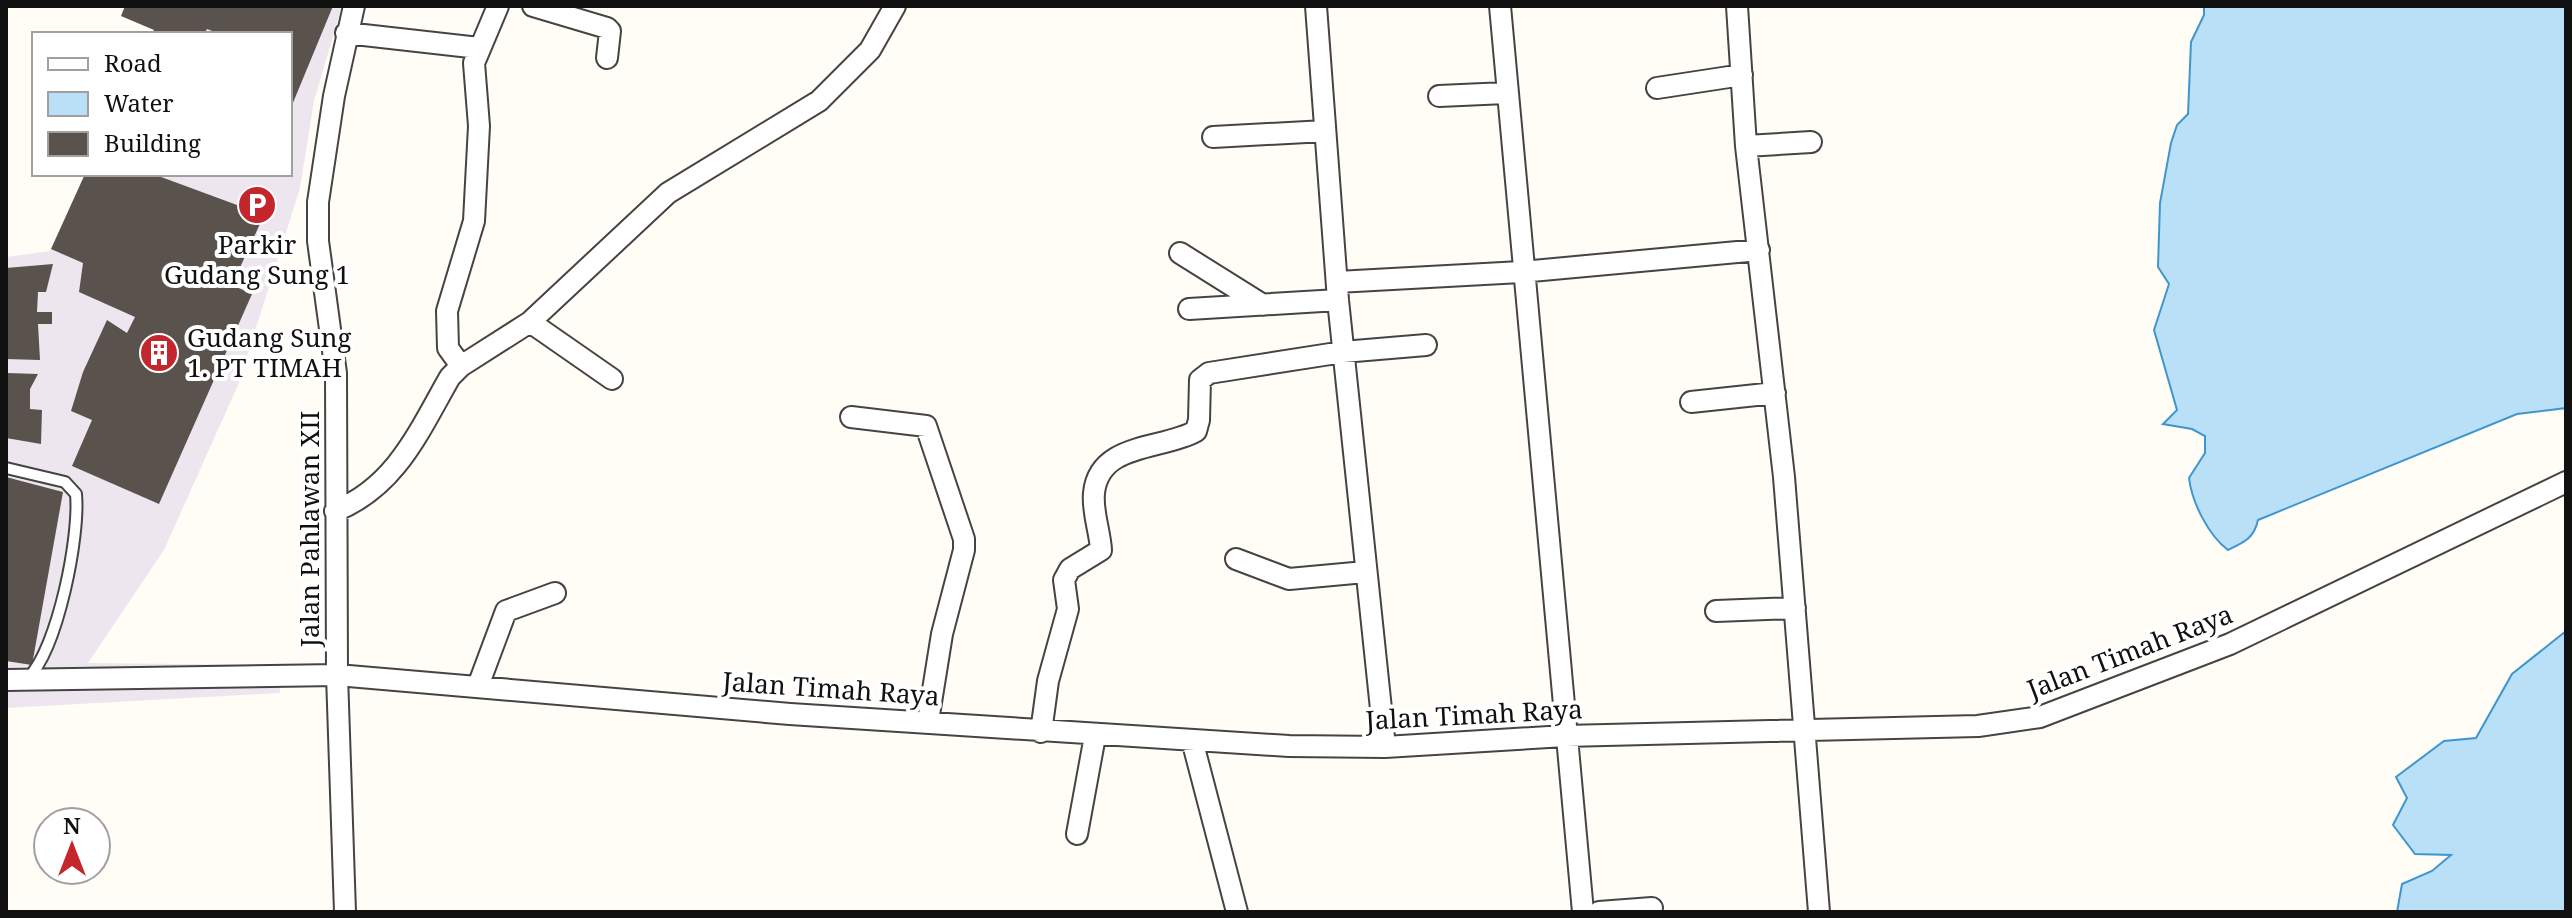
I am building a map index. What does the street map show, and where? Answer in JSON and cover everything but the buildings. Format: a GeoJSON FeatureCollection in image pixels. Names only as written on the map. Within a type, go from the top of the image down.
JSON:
{"type":"FeatureCollection","features":[{"type":"Feature","properties":{"kind":"street","name":"Jalan Pahlawan XII"},"geometry":{"type":"LineString","coordinates":[[345,912],[337,675],[336,373],[318,241],[318,202],[346,33],[354,6]]}},
{"type":"Feature","properties":{"kind":"street"},"geometry":{"type":"LineString","coordinates":[[461,366],[448,348],[446,322],[474,221],[479,126],[474,63],[498,6]]}},
{"type":"Feature","properties":{"kind":"street"},"geometry":{"type":"LineString","coordinates":[[533,6],[607,28],[610,31],[607,58]]}},
{"type":"Feature","properties":{"kind":"street"},"geometry":{"type":"LineString","coordinates":[[335,511],[365,496],[394,471],[450,377],[461,366],[530,322],[668,193],[819,101],[870,50],[895,6]]}},
{"type":"Feature","properties":{"kind":"street"},"geometry":{"type":"LineString","coordinates":[[1316,6],[1337,291],[1385,747]]}},
{"type":"Feature","properties":{"kind":"street"},"geometry":{"type":"LineString","coordinates":[[1500,6],[1521,272],[1583,912]]}},
{"type":"Feature","properties":{"kind":"street"},"geometry":{"type":"LineString","coordinates":[[1737,6],[1746,146],[1775,393],[1819,912]]}},
{"type":"Feature","properties":{"kind":"street"},"geometry":{"type":"LineString","coordinates":[[346,33],[479,48]]}},
{"type":"Feature","properties":{"kind":"street"},"geometry":{"type":"LineString","coordinates":[[1657,88],[1742,75]]}},
{"type":"Feature","properties":{"kind":"street"},"geometry":{"type":"LineString","coordinates":[[1439,96],[1506,93]]}},
{"type":"Feature","properties":{"kind":"street"},"geometry":{"type":"LineString","coordinates":[[1213,137],[1325,131]]}},
{"type":"Feature","properties":{"kind":"street"},"geometry":{"type":"LineString","coordinates":[[1746,146],[1811,142]]}},
{"type":"Feature","properties":{"kind":"street"},"geometry":{"type":"LineString","coordinates":[[1189,309],[1263,305],[1337,291],[1759,250]]}},
{"type":"Feature","properties":{"kind":"street"},"geometry":{"type":"LineString","coordinates":[[1180,253],[1263,305]]}},
{"type":"Feature","properties":{"kind":"street"},"geometry":{"type":"LineString","coordinates":[[530,322],[612,379]]}},
{"type":"Feature","properties":{"kind":"street"},"geometry":{"type":"LineString","coordinates":[[1041,732],[1048,681],[1068,609],[1064,580],[1070,569],[1101,550],[1093,497],[1096,482],[1107,464],[1134,450],[1196,431],[1199,383],[1205,375],[1343,352],[1426,345]]}},
{"type":"Feature","properties":{"kind":"street"},"geometry":{"type":"LineString","coordinates":[[1691,402],[1775,393]]}},
{"type":"Feature","properties":{"kind":"street"},"geometry":{"type":"LineString","coordinates":[[851,417],[926,426],[964,539],[964,550],[942,634],[928,721]]}},
{"type":"Feature","properties":{"kind":"street","name":"Jalan Timah Raya"},"geometry":{"type":"LineString","coordinates":[[16,680],[337,675],[790,714],[928,721],[1095,736],[1385,747],[1565,736],[1804,729],[1930,730],[2005,724],[2040,717],[2230,644],[2566,482]]}},
{"type":"Feature","properties":{"kind":"street"},"geometry":{"type":"LineString","coordinates":[[1236,559],[1289,579],[1365,572]]}},
{"type":"Feature","properties":{"kind":"street"},"geometry":{"type":"LineString","coordinates":[[478,686],[506,611],[555,593]]}},
{"type":"Feature","properties":{"kind":"street"},"geometry":{"type":"LineString","coordinates":[[1716,611],[1795,608]]}},
{"type":"Feature","properties":{"kind":"street"},"geometry":{"type":"LineString","coordinates":[[1077,834],[1095,736]]}},
{"type":"Feature","properties":{"kind":"street"},"geometry":{"type":"LineString","coordinates":[[1192,740],[1237,912]]}},
{"type":"Feature","properties":{"kind":"street"},"geometry":{"type":"LineString","coordinates":[[1599,912],[1652,908]]}},
{"type":"Feature","properties":{"kind":"lane"},"geometry":{"type":"LineString","coordinates":[[6,468],[65,482],[74,488],[76,497],[75,531],[54,633],[39,665],[16,680]]}},
{"type":"Feature","properties":{"kind":"shaded area"},"geometry":{"type":"Polygon","coordinates":[[[125,6],[342,6],[314,101],[300,188],[238,385],[164,550],[88,663],[278,665],[280,693],[6,708],[6,257],[50,251],[84,176],[292,176],[292,32],[153,32],[154,29],[121,16],[125,6]]]}},
{"type":"Feature","properties":{"kind":"water"},"geometry":{"type":"Polygon","coordinates":[[[2204,6],[2566,6],[2566,408],[2517,414],[2258,520],[2248,539],[2228,550],[2208,528],[2191,488],[2189,478],[2205,453],[2205,436],[2192,429],[2163,424],[2177,410],[2154,330],[2169,284],[2158,267],[2160,203],[2171,143],[2177,125],[2188,114],[2191,42],[2204,15],[2204,6]]]}},
{"type":"Feature","properties":{"kind":"water"},"geometry":{"type":"Polygon","coordinates":[[[2566,631],[2566,912],[2397,912],[2402,884],[2432,871],[2451,855],[2415,854],[2393,825],[2407,798],[2396,777],[2444,741],[2476,738],[2512,674],[2566,631]]]}},
{"type":"Feature","properties":{"kind":"place","name":"Parkir Gudang Sung 1"},"geometry":{"type":"Point","coordinates":[257,205]}},
{"type":"Feature","properties":{"kind":"place","name":"Gudang Sung 1. PT TIMAH"},"geometry":{"type":"Point","coordinates":[159,353]}}]}
